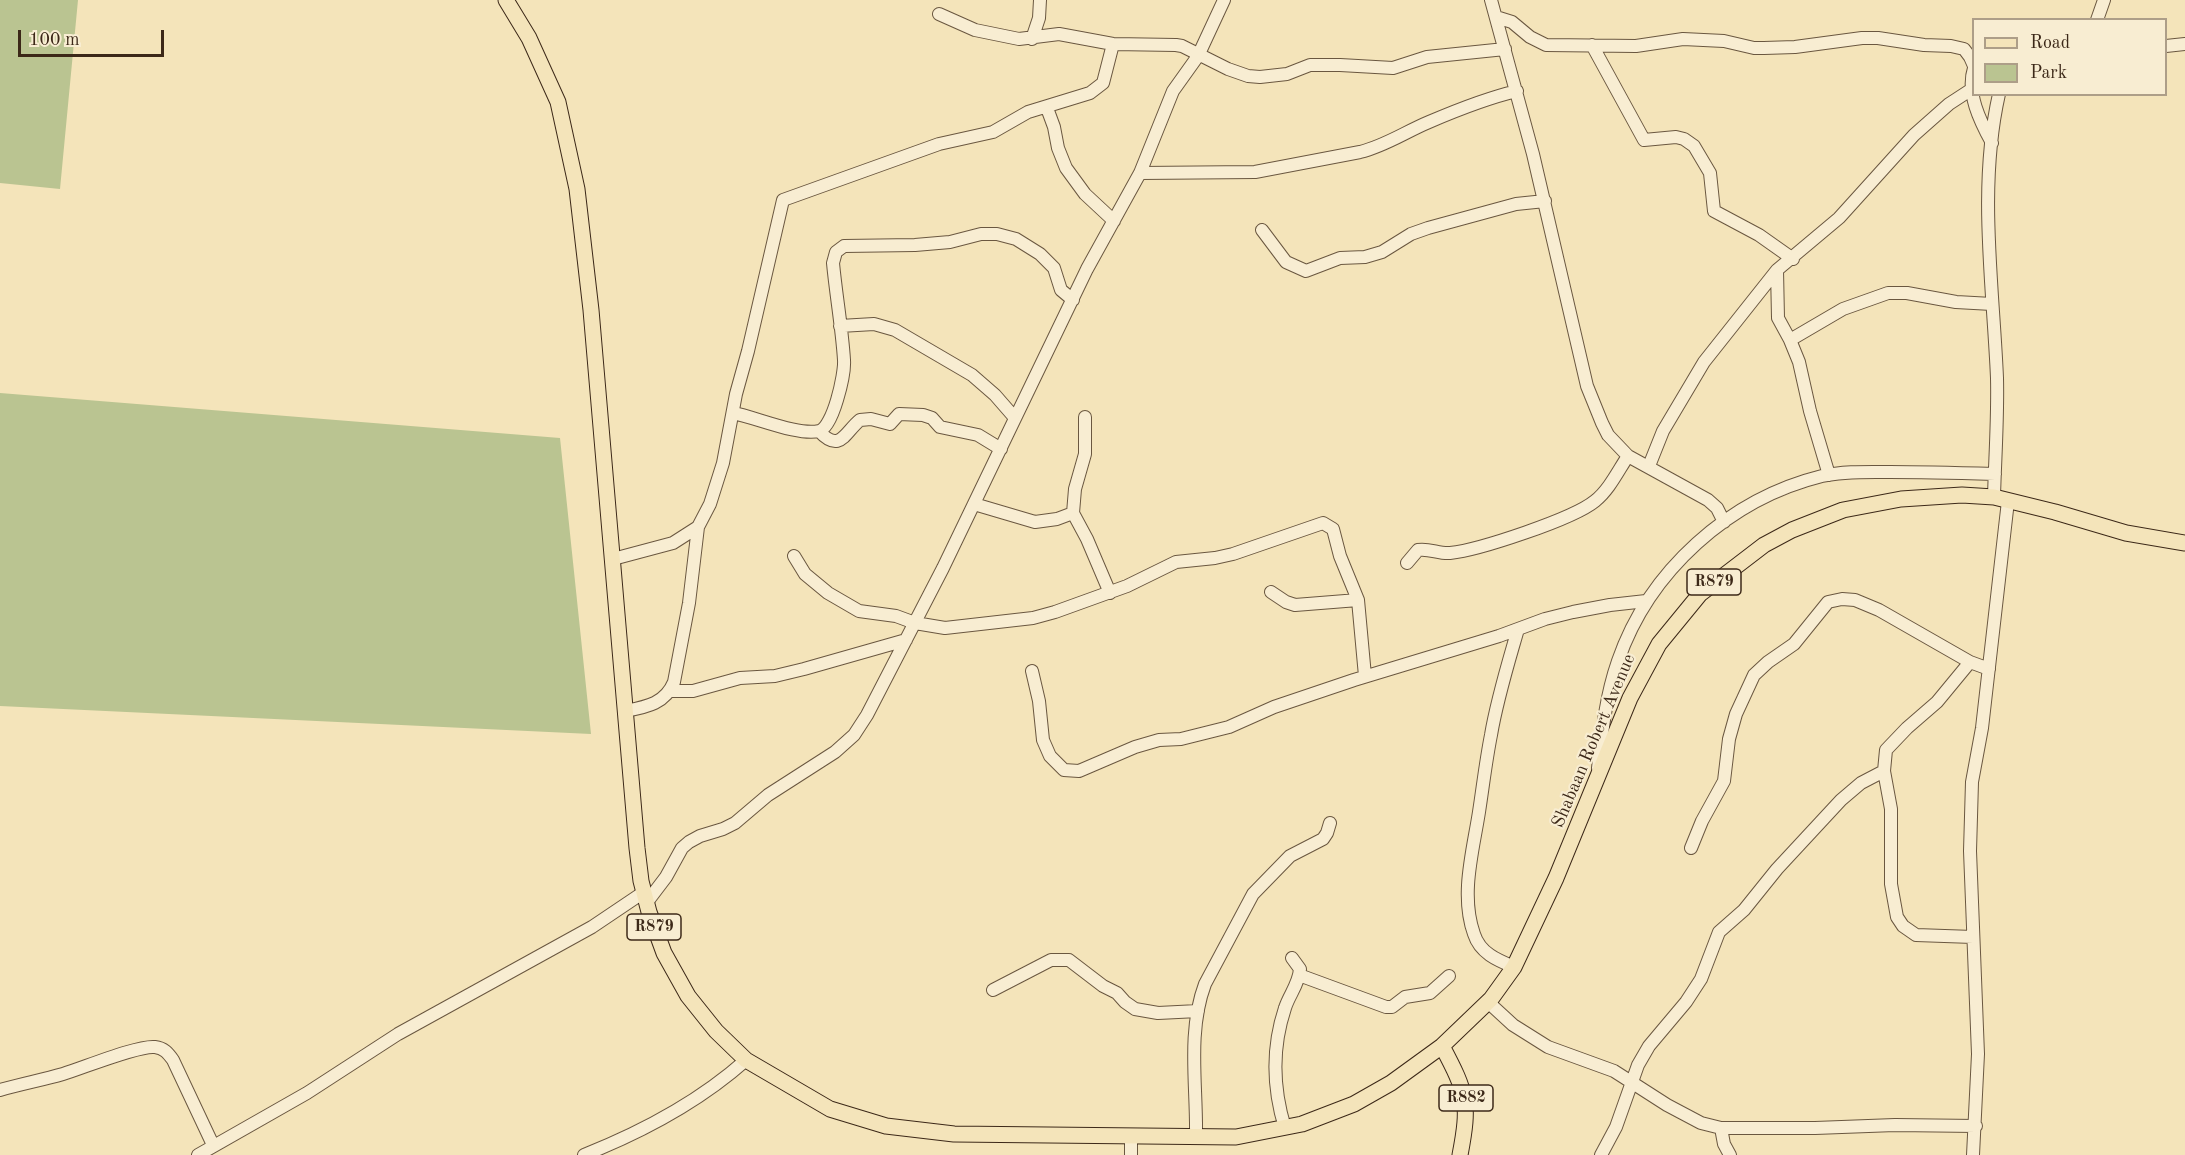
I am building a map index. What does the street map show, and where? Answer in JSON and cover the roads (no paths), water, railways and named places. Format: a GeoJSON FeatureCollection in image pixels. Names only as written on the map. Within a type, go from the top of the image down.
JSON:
{"type":"FeatureCollection","features":[{"type":"Feature","properties":{"kind":"main road","name":"R879"},"geometry":{"type":"LineString","coordinates":[[506,0],[529,38],[558,102],[577,189],[591,310],[636,848],[646,897],[664,953],[688,996],[716,1031],[746,1060],[830,1109],[886,1126],[954,1134],[1236,1137],[1302,1124],[1354,1104],[1374,1094],[1442,1046]]}},
{"type":"Feature","properties":{"kind":"main road","name":"Shabaan Robert Avenue"},"geometry":{"type":"LineString","coordinates":[[1442,1046],[1477,1014],[1515,967],[1556,878],[1630,698],[1659,644],[1700,594],[1764,545],[1792,530],[1843,510],[1901,499],[1962,495],[2001,499],[2126,533],[2185,543]]}},
{"type":"Feature","properties":{"kind":"main road","name":"R882"},"geometry":{"type":"LineString","coordinates":[[1442,1046],[1459,1077],[1466,1098],[1466,1122],[1460,1155]]}},
{"type":"Feature","properties":{"kind":"street"},"geometry":{"type":"LineString","coordinates":[[1032,39],[1039,18],[1040,0]]}},
{"type":"Feature","properties":{"kind":"street"},"geometry":{"type":"LineString","coordinates":[[198,1155],[307,1093],[398,1034],[646,897],[666,877],[674,859],[689,842],[735,823],[756,803],[835,752],[854,735],[867,715],[915,623],[1073,300],[1140,173],[1173,91],[1198,56],[1224,0]]}},
{"type":"Feature","properties":{"kind":"street"},"geometry":{"type":"LineString","coordinates":[[1491,0],[1545,201],[1587,386],[1608,435],[1628,456],[1708,500],[1717,508],[1724,522]]}},
{"type":"Feature","properties":{"kind":"street"},"geometry":{"type":"LineString","coordinates":[[2098,18],[2104,0]]}},
{"type":"Feature","properties":{"kind":"street"},"geometry":{"type":"LineString","coordinates":[[939,14],[975,30],[999,37],[1032,39],[1059,34],[1113,44],[1176,45],[1228,69],[1248,76],[1260,77],[1287,74],[1310,65],[1393,68],[1427,57],[1505,49]]}},
{"type":"Feature","properties":{"kind":"street"},"geometry":{"type":"LineString","coordinates":[[1496,17],[1512,22],[1540,43],[1636,46],[1683,39],[1724,41],[1764,48],[1878,38],[1969,49]]}},
{"type":"Feature","properties":{"kind":"street"},"geometry":{"type":"LineString","coordinates":[[625,711],[656,703],[670,692],[674,682],[689,603],[698,527],[710,504],[719,478],[783,200],[939,144],[993,132],[1028,112],[1047,108],[1098,88],[1102,83],[1113,44]]}},
{"type":"Feature","properties":{"kind":"street"},"geometry":{"type":"LineString","coordinates":[[2167,46],[2185,44]]}},
{"type":"Feature","properties":{"kind":"street"},"geometry":{"type":"LineString","coordinates":[[1592,45],[1640,136],[1648,141],[1676,137],[1690,142],[1710,173],[1714,211],[1759,235],[1793,258]]}},
{"type":"Feature","properties":{"kind":"street"},"geometry":{"type":"LineString","coordinates":[[1649,466],[1667,423],[1704,362],[1777,270],[1839,218],[1914,135],[1949,104],[1972,89],[1972,74]]}},
{"type":"Feature","properties":{"kind":"street"},"geometry":{"type":"LineString","coordinates":[[1140,173],[1255,172],[1338,154],[1360,152],[1376,148],[1451,113],[1495,96],[1517,91]]}},
{"type":"Feature","properties":{"kind":"street"},"geometry":{"type":"LineString","coordinates":[[1974,96],[1978,115],[1992,144]]}},
{"type":"Feature","properties":{"kind":"street"},"geometry":{"type":"LineString","coordinates":[[1973,1155],[1978,1054],[1970,851],[1972,782],[1982,728],[1989,669],[2001,499],[1995,474],[1997,380],[1988,224],[1992,144],[1999,96]]}},
{"type":"Feature","properties":{"kind":"street"},"geometry":{"type":"LineString","coordinates":[[1047,108],[1066,168],[1085,195],[1114,221]]}},
{"type":"Feature","properties":{"kind":"street"},"geometry":{"type":"LineString","coordinates":[[1262,231],[1286,262],[1306,271],[1329,260],[1365,257],[1382,252],[1411,234],[1428,228],[1516,204],[1545,201]]}},
{"type":"Feature","properties":{"kind":"street"},"geometry":{"type":"LineString","coordinates":[[733,413],[805,431],[819,431],[826,426],[831,417],[844,367],[833,263],[836,252],[844,246],[856,244],[915,245],[938,243],[981,234],[997,234],[1016,239],[1040,254],[1054,268],[1061,290],[1073,300]]}},
{"type":"Feature","properties":{"kind":"street"},"geometry":{"type":"LineString","coordinates":[[1777,270],[1778,318],[1799,362],[1809,411],[1829,475]]}},
{"type":"Feature","properties":{"kind":"street"},"geometry":{"type":"LineString","coordinates":[[1790,340],[1844,309],[1888,293],[1906,293],[1956,302],[1992,304]]}},
{"type":"Feature","properties":{"kind":"street"},"geometry":{"type":"LineString","coordinates":[[840,326],[874,324],[895,330],[972,375],[995,395],[1015,418]]}},
{"type":"Feature","properties":{"kind":"street"},"geometry":{"type":"LineString","coordinates":[[819,431],[829,440],[836,441],[847,435],[860,420],[871,419],[890,424],[899,414],[924,415],[932,418],[940,427],[978,435],[1001,449]]}},
{"type":"Feature","properties":{"kind":"street"},"geometry":{"type":"LineString","coordinates":[[1085,417],[1085,454],[1074,496],[1073,513],[1087,538],[1110,593]]}},
{"type":"Feature","properties":{"kind":"street"},"geometry":{"type":"LineString","coordinates":[[1407,563],[1418,550],[1444,553],[1473,549],[1566,517],[1595,501],[1628,456]]}},
{"type":"Feature","properties":{"kind":"street"},"geometry":{"type":"LineString","coordinates":[[1598,773],[1602,732],[1618,661],[1646,601],[1680,558],[1724,522],[1767,496],[1829,475],[1854,472],[1995,474]]}},
{"type":"Feature","properties":{"kind":"street"},"geometry":{"type":"LineString","coordinates":[[974,504],[1035,522],[1073,513]]}},
{"type":"Feature","properties":{"kind":"street"},"geometry":{"type":"LineString","coordinates":[[794,556],[805,574],[847,605],[866,613],[892,616],[945,628],[1033,618],[1110,593],[1176,562],[1233,554],[1323,523],[1333,529],[1340,556],[1358,600],[1365,676]]}},
{"type":"Feature","properties":{"kind":"street"},"geometry":{"type":"LineString","coordinates":[[613,559],[668,545],[698,527]]}},
{"type":"Feature","properties":{"kind":"street"},"geometry":{"type":"LineString","coordinates":[[1271,592],[1295,605],[1358,600]]}},
{"type":"Feature","properties":{"kind":"street"},"geometry":{"type":"LineString","coordinates":[[1691,848],[1702,821],[1724,781],[1729,739],[1754,675],[1794,644],[1828,602],[1842,599],[1855,600],[1879,610],[1970,663],[1989,669]]}},
{"type":"Feature","properties":{"kind":"street"},"geometry":{"type":"LineString","coordinates":[[1032,671],[1039,701],[1043,740],[1050,756],[1064,770],[1079,771],[1135,747],[1158,740],[1181,739],[1229,727],[1274,707],[1365,676],[1573,612],[1627,602],[1646,601]]}},
{"type":"Feature","properties":{"kind":"street"},"geometry":{"type":"LineString","coordinates":[[1515,967],[1495,959],[1482,949],[1474,934],[1469,911],[1469,875],[1491,733],[1518,629]]}},
{"type":"Feature","properties":{"kind":"street"},"geometry":{"type":"LineString","coordinates":[[670,692],[693,691],[740,678],[775,676],[906,640]]}},
{"type":"Feature","properties":{"kind":"street"},"geometry":{"type":"LineString","coordinates":[[1970,663],[1937,702],[1886,750],[1884,771],[1891,809],[1891,884],[1897,917],[1903,926],[1917,935],[1973,937]]}},
{"type":"Feature","properties":{"kind":"street"},"geometry":{"type":"LineString","coordinates":[[1601,1155],[1616,1127],[1638,1065],[1649,1046],[1686,1002],[1701,979],[1719,932],[1744,910],[1777,869],[1841,800],[1861,783],[1884,771]]}},
{"type":"Feature","properties":{"kind":"street"},"geometry":{"type":"LineString","coordinates":[[1196,1136],[1195,1030],[1206,984],[1253,894],[1290,856],[1326,836],[1329,823]]}},
{"type":"Feature","properties":{"kind":"street"},"geometry":{"type":"LineString","coordinates":[[1285,1128],[1275,1078],[1276,1048],[1285,1006],[1299,975],[1300,969],[1292,958]]}},
{"type":"Feature","properties":{"kind":"street"},"geometry":{"type":"LineString","coordinates":[[993,990],[1051,960],[1060,959],[1069,960],[1117,993],[1135,1009],[1158,1013],[1198,1011]]}},
{"type":"Feature","properties":{"kind":"street"},"geometry":{"type":"LineString","coordinates":[[1299,975],[1392,1008],[1405,997],[1430,993],[1449,976]]}},
{"type":"Feature","properties":{"kind":"street"},"geometry":{"type":"LineString","coordinates":[[1488,1002],[1513,1026],[1548,1047],[1614,1071],[1632,1081],[1641,1090],[1701,1123],[1721,1128],[1976,1126]]}},
{"type":"Feature","properties":{"kind":"street"},"geometry":{"type":"LineString","coordinates":[[0,1090],[153,1046],[167,1052],[173,1060],[213,1145]]}},
{"type":"Feature","properties":{"kind":"street"},"geometry":{"type":"LineString","coordinates":[[584,1155],[635,1132],[703,1095],[746,1060]]}},
{"type":"Feature","properties":{"kind":"street"},"geometry":{"type":"LineString","coordinates":[[1721,1128],[1724,1144],[1730,1155]]}},
{"type":"Feature","properties":{"kind":"street"},"geometry":{"type":"LineString","coordinates":[[1131,1137],[1131,1155]]}}]}
